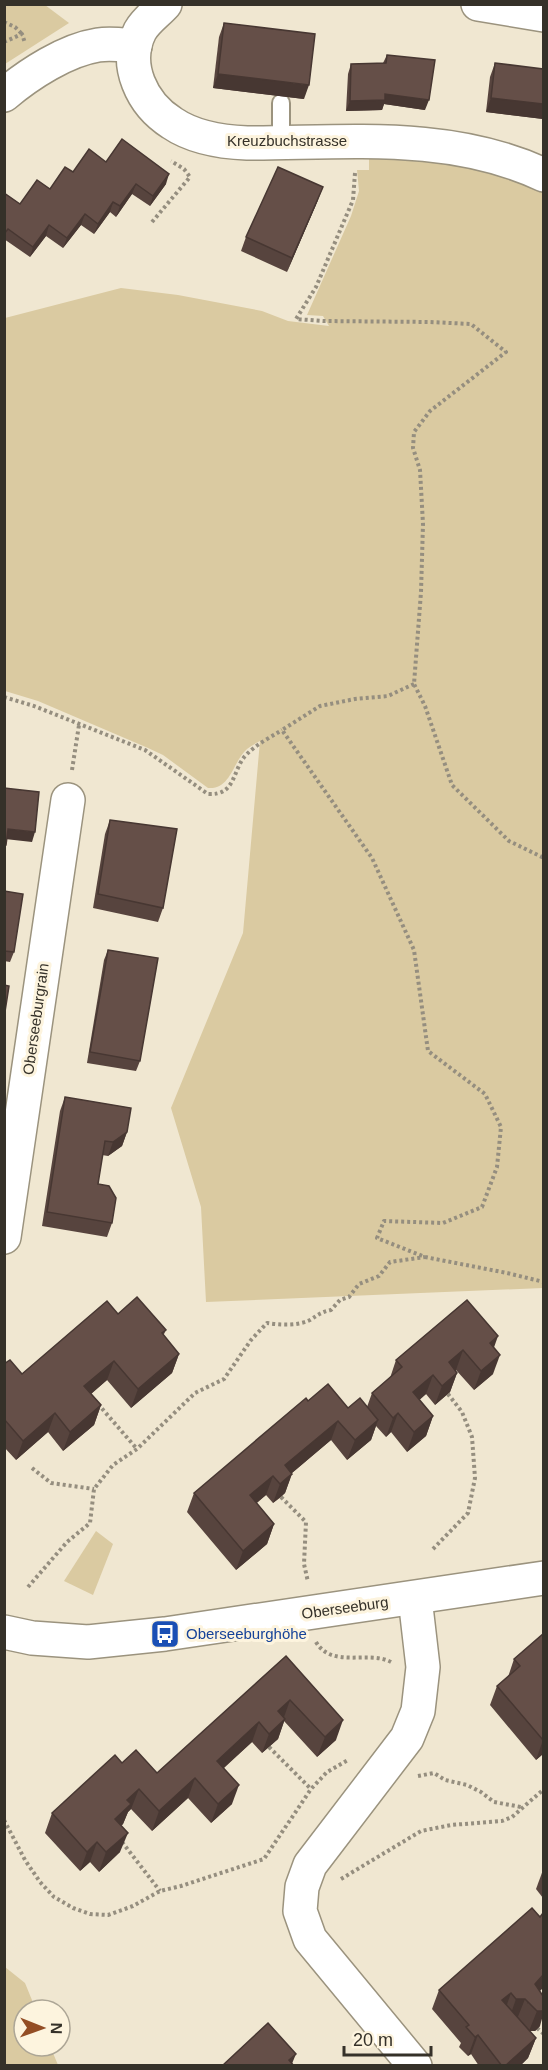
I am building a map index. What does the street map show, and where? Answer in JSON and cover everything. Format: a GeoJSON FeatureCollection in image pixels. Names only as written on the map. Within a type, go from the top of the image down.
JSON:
{"type":"FeatureCollection","features":[{"type":"Feature","properties":{"kind":"street"},"geometry":{"type":"LineString","coordinates":[[4,95],[17,84],[59,58],[96,45],[135,46],[146,22],[165,4]]}},
{"type":"Feature","properties":{"kind":"street"},"geometry":{"type":"LineString","coordinates":[[478,4],[543,15]]}},
{"type":"Feature","properties":{"kind":"street","name":"Kreuzbuchstrasse"},"geometry":{"type":"LineString","coordinates":[[135,46],[133,62],[140,88],[156,111],[172,123],[194,134],[222,142],[405,142],[465,149],[520,164],[543,175]]}},
{"type":"Feature","properties":{"kind":"street","name":"Oberseeburgrain"},"geometry":{"type":"LineString","coordinates":[[4,1237],[68,801]]}},
{"type":"Feature","properties":{"kind":"street","name":"Oberseeburg"},"geometry":{"type":"LineString","coordinates":[[4,1632],[32,1638],[88,1642],[165,1634],[543,1578]]}},
{"type":"Feature","properties":{"kind":"street"},"geometry":{"type":"LineString","coordinates":[[415,1598],[423,1667],[418,1711],[407,1738],[310,1865],[302,1887],[300,1911],[310,1939],[415,2066]]}},
{"type":"Feature","properties":{"kind":"lane"},"geometry":{"type":"LineString","coordinates":[[281,103],[281,143]]}},
{"type":"Feature","properties":{"kind":"path"},"geometry":{"type":"LineString","coordinates":[[4,22],[15,27],[22,34]]}},
{"type":"Feature","properties":{"kind":"path"},"geometry":{"type":"LineString","coordinates":[[152,222],[190,177],[184,169]]}},
{"type":"Feature","properties":{"kind":"path"},"geometry":{"type":"LineString","coordinates":[[356,186],[353,200],[316,287],[296,319],[471,324],[506,352],[430,411],[414,432],[413,448],[420,470],[423,524],[421,592],[414,684],[425,706],[452,785],[509,841],[543,858]]}},
{"type":"Feature","properties":{"kind":"path"},"geometry":{"type":"LineString","coordinates":[[4,697],[34,706],[145,750],[203,792],[216,795],[228,789],[246,755],[320,706],[387,696],[414,684]]}},
{"type":"Feature","properties":{"kind":"path"},"geometry":{"type":"LineString","coordinates":[[68,801],[79,725]]}},
{"type":"Feature","properties":{"kind":"path"},"geometry":{"type":"LineString","coordinates":[[282,730],[372,858],[414,950],[428,1051],[484,1094],[501,1126],[497,1167],[482,1207],[443,1223],[384,1221],[377,1238],[425,1257],[543,1282]]}},
{"type":"Feature","properties":{"kind":"path"},"geometry":{"type":"LineString","coordinates":[[28,1587],[67,1542],[90,1523],[94,1489],[113,1466],[137,1449],[195,1393],[224,1379],[251,1340],[267,1323],[283,1326],[309,1320],[319,1312],[331,1310],[340,1300],[349,1297],[359,1284],[379,1276],[390,1262],[425,1257]]}},
{"type":"Feature","properties":{"kind":"path"},"geometry":{"type":"LineString","coordinates":[[433,1550],[468,1513],[475,1478],[472,1437],[462,1412],[448,1394]]}},
{"type":"Feature","properties":{"kind":"path"},"geometry":{"type":"LineString","coordinates":[[94,1399],[137,1449]]}},
{"type":"Feature","properties":{"kind":"path"},"geometry":{"type":"LineString","coordinates":[[32,1468],[51,1483],[94,1489]]}},
{"type":"Feature","properties":{"kind":"path"},"geometry":{"type":"LineString","coordinates":[[281,1497],[306,1522],[304,1564],[314,1612],[316,1643],[322,1652],[344,1658],[382,1659],[390,1661],[394,1667]]}},
{"type":"Feature","properties":{"kind":"path"},"geometry":{"type":"LineString","coordinates":[[269,1747],[311,1789]]}},
{"type":"Feature","properties":{"kind":"path"},"geometry":{"type":"LineString","coordinates":[[4,1820],[25,1860],[54,1897],[73,1908],[90,1914],[108,1915],[133,1906],[160,1891],[264,1859],[311,1789],[327,1772],[357,1755]]}},
{"type":"Feature","properties":{"kind":"path"},"geometry":{"type":"LineString","coordinates":[[408,1778],[434,1773],[445,1780],[467,1785],[494,1802],[522,1807]]}},
{"type":"Feature","properties":{"kind":"path"},"geometry":{"type":"LineString","coordinates":[[337,1881],[421,1831],[512,1818],[543,1789]]}},
{"type":"Feature","properties":{"kind":"path"},"geometry":{"type":"LineString","coordinates":[[121,1841],[160,1891]]}},
{"type":"Feature","properties":{"kind":"path"},"geometry":{"type":"LineString","coordinates":[[537,2028],[543,2034]]}},
{"type":"Feature","properties":{"kind":"shaded area"},"geometry":{"type":"Polygon","coordinates":[[[5,4],[45,5],[69,23],[5,64],[5,4]]]}},
{"type":"Feature","properties":{"kind":"shaded area"},"geometry":{"type":"Polygon","coordinates":[[[369,155],[433,158],[506,174],[543,191],[543,1288],[206,1302],[201,1207],[171,1108],[243,933],[260,741],[242,754],[227,780],[216,787],[208,788],[163,755],[38,701],[5,691],[5,318],[121,288],[178,295],[262,311],[288,321],[329,326],[323,316],[307,315],[351,216],[359,191],[357,170],[369,170],[369,155]]]}},
{"type":"Feature","properties":{"kind":"shaded area"},"geometry":{"type":"Polygon","coordinates":[[[96,1531],[113,1544],[93,1595],[64,1581],[96,1531]]]}},
{"type":"Feature","properties":{"kind":"shaded area"},"geometry":{"type":"Polygon","coordinates":[[[5,1967],[25,1983],[31,1998],[12,1998],[12,2058],[55,2058],[58,2065],[5,2065],[5,1967]]]}},
{"type":"Feature","properties":{"kind":"building"},"geometry":{"type":"Polygon","coordinates":[[[224,23],[315,34],[309,85],[218,74],[224,23]]]}},
{"type":"Feature","properties":{"kind":"building"},"geometry":{"type":"Polygon","coordinates":[[[387,55],[435,60],[429,100],[385,94],[385,100],[350,101],[351,64],[386,63],[387,55]]]}},
{"type":"Feature","properties":{"kind":"building"},"geometry":{"type":"Polygon","coordinates":[[[495,63],[543,69],[543,104],[491,98],[495,63]]]}},
{"type":"Feature","properties":{"kind":"building"},"geometry":{"type":"Polygon","coordinates":[[[122,139],[169,174],[153,196],[136,184],[120,206],[113,202],[98,224],[85,214],[67,238],[49,225],[33,247],[8,229],[4,234],[4,193],[20,204],[37,180],[50,189],[65,167],[73,172],[89,149],[106,162],[122,139]]]}},
{"type":"Feature","properties":{"kind":"building"},"geometry":{"type":"Polygon","coordinates":[[[278,167],[323,187],[292,258],[246,237],[278,167]]]}},
{"type":"Feature","properties":{"kind":"building"},"geometry":{"type":"Polygon","coordinates":[[[4,788],[39,792],[35,832],[8,829],[6,845],[4,845],[4,788]]]}},
{"type":"Feature","properties":{"kind":"building"},"geometry":{"type":"Polygon","coordinates":[[[110,820],[177,829],[163,908],[98,894],[110,820]]]}},
{"type":"Feature","properties":{"kind":"building"},"geometry":{"type":"Polygon","coordinates":[[[4,891],[23,894],[14,952],[4,951],[4,891]]]}},
{"type":"Feature","properties":{"kind":"building"},"geometry":{"type":"Polygon","coordinates":[[[108,950],[158,958],[140,1061],[90,1052],[108,950]]]}},
{"type":"Feature","properties":{"kind":"building"},"geometry":{"type":"Polygon","coordinates":[[[4,985],[9,986],[4,1018],[4,985]]]}},
{"type":"Feature","properties":{"kind":"building"},"geometry":{"type":"Polygon","coordinates":[[[65,1097],[131,1108],[127,1132],[113,1142],[105,1141],[98,1184],[109,1186],[116,1198],[112,1223],[47,1212],[65,1097]]]}},
{"type":"Feature","properties":{"kind":"building"},"geometry":{"type":"Polygon","coordinates":[[[137,1297],[166,1330],[162,1333],[179,1354],[138,1389],[114,1361],[84,1386],[101,1405],[70,1432],[55,1413],[23,1441],[4,1419],[4,1364],[10,1360],[22,1374],[107,1301],[118,1314],[137,1297]]]}},
{"type":"Feature","properties":{"kind":"building"},"geometry":{"type":"Polygon","coordinates":[[[467,1300],[498,1336],[490,1343],[500,1355],[481,1371],[463,1350],[449,1362],[457,1373],[442,1386],[433,1375],[413,1392],[433,1416],[414,1432],[398,1413],[393,1418],[372,1393],[402,1367],[396,1360],[467,1300]]]}},
{"type":"Feature","properties":{"kind":"building"},"geometry":{"type":"Polygon","coordinates":[[[328,1384],[348,1408],[360,1398],[378,1420],[355,1440],[338,1421],[285,1465],[292,1474],[280,1484],[273,1476],[250,1495],[274,1524],[243,1551],[194,1493],[306,1398],[308,1401],[328,1384]]]}},
{"type":"Feature","properties":{"kind":"building"},"geometry":{"type":"Polygon","coordinates":[[[543,1634],[543,1740],[497,1686],[520,1666],[514,1659],[543,1634]]]}},
{"type":"Feature","properties":{"kind":"building"},"geometry":{"type":"Polygon","coordinates":[[[286,1656],[343,1720],[325,1737],[290,1700],[278,1711],[285,1719],[269,1734],[259,1722],[217,1761],[239,1785],[218,1804],[195,1778],[159,1811],[139,1789],[127,1800],[131,1804],[115,1819],[128,1833],[106,1852],[97,1842],[87,1852],[52,1813],[115,1755],[122,1763],[136,1750],[157,1773],[286,1656]]]}},
{"type":"Feature","properties":{"kind":"building"},"geometry":{"type":"Polygon","coordinates":[[[532,1908],[540,1917],[543,1913],[543,1975],[535,1984],[543,1996],[543,2010],[537,2011],[525,1999],[516,1999],[511,1993],[502,2000],[536,2038],[505,2066],[502,2066],[478,2035],[475,2037],[466,2027],[469,2025],[439,1990],[532,1908]]]}},
{"type":"Feature","properties":{"kind":"building"},"geometry":{"type":"Polygon","coordinates":[[[268,2023],[296,2054],[289,2060],[294,2066],[222,2066],[268,2023]]]}},
{"type":"Feature","properties":{"kind":"place","name":"Oberseeburghöhe"},"geometry":{"type":"Point","coordinates":[165,1634]}}]}
